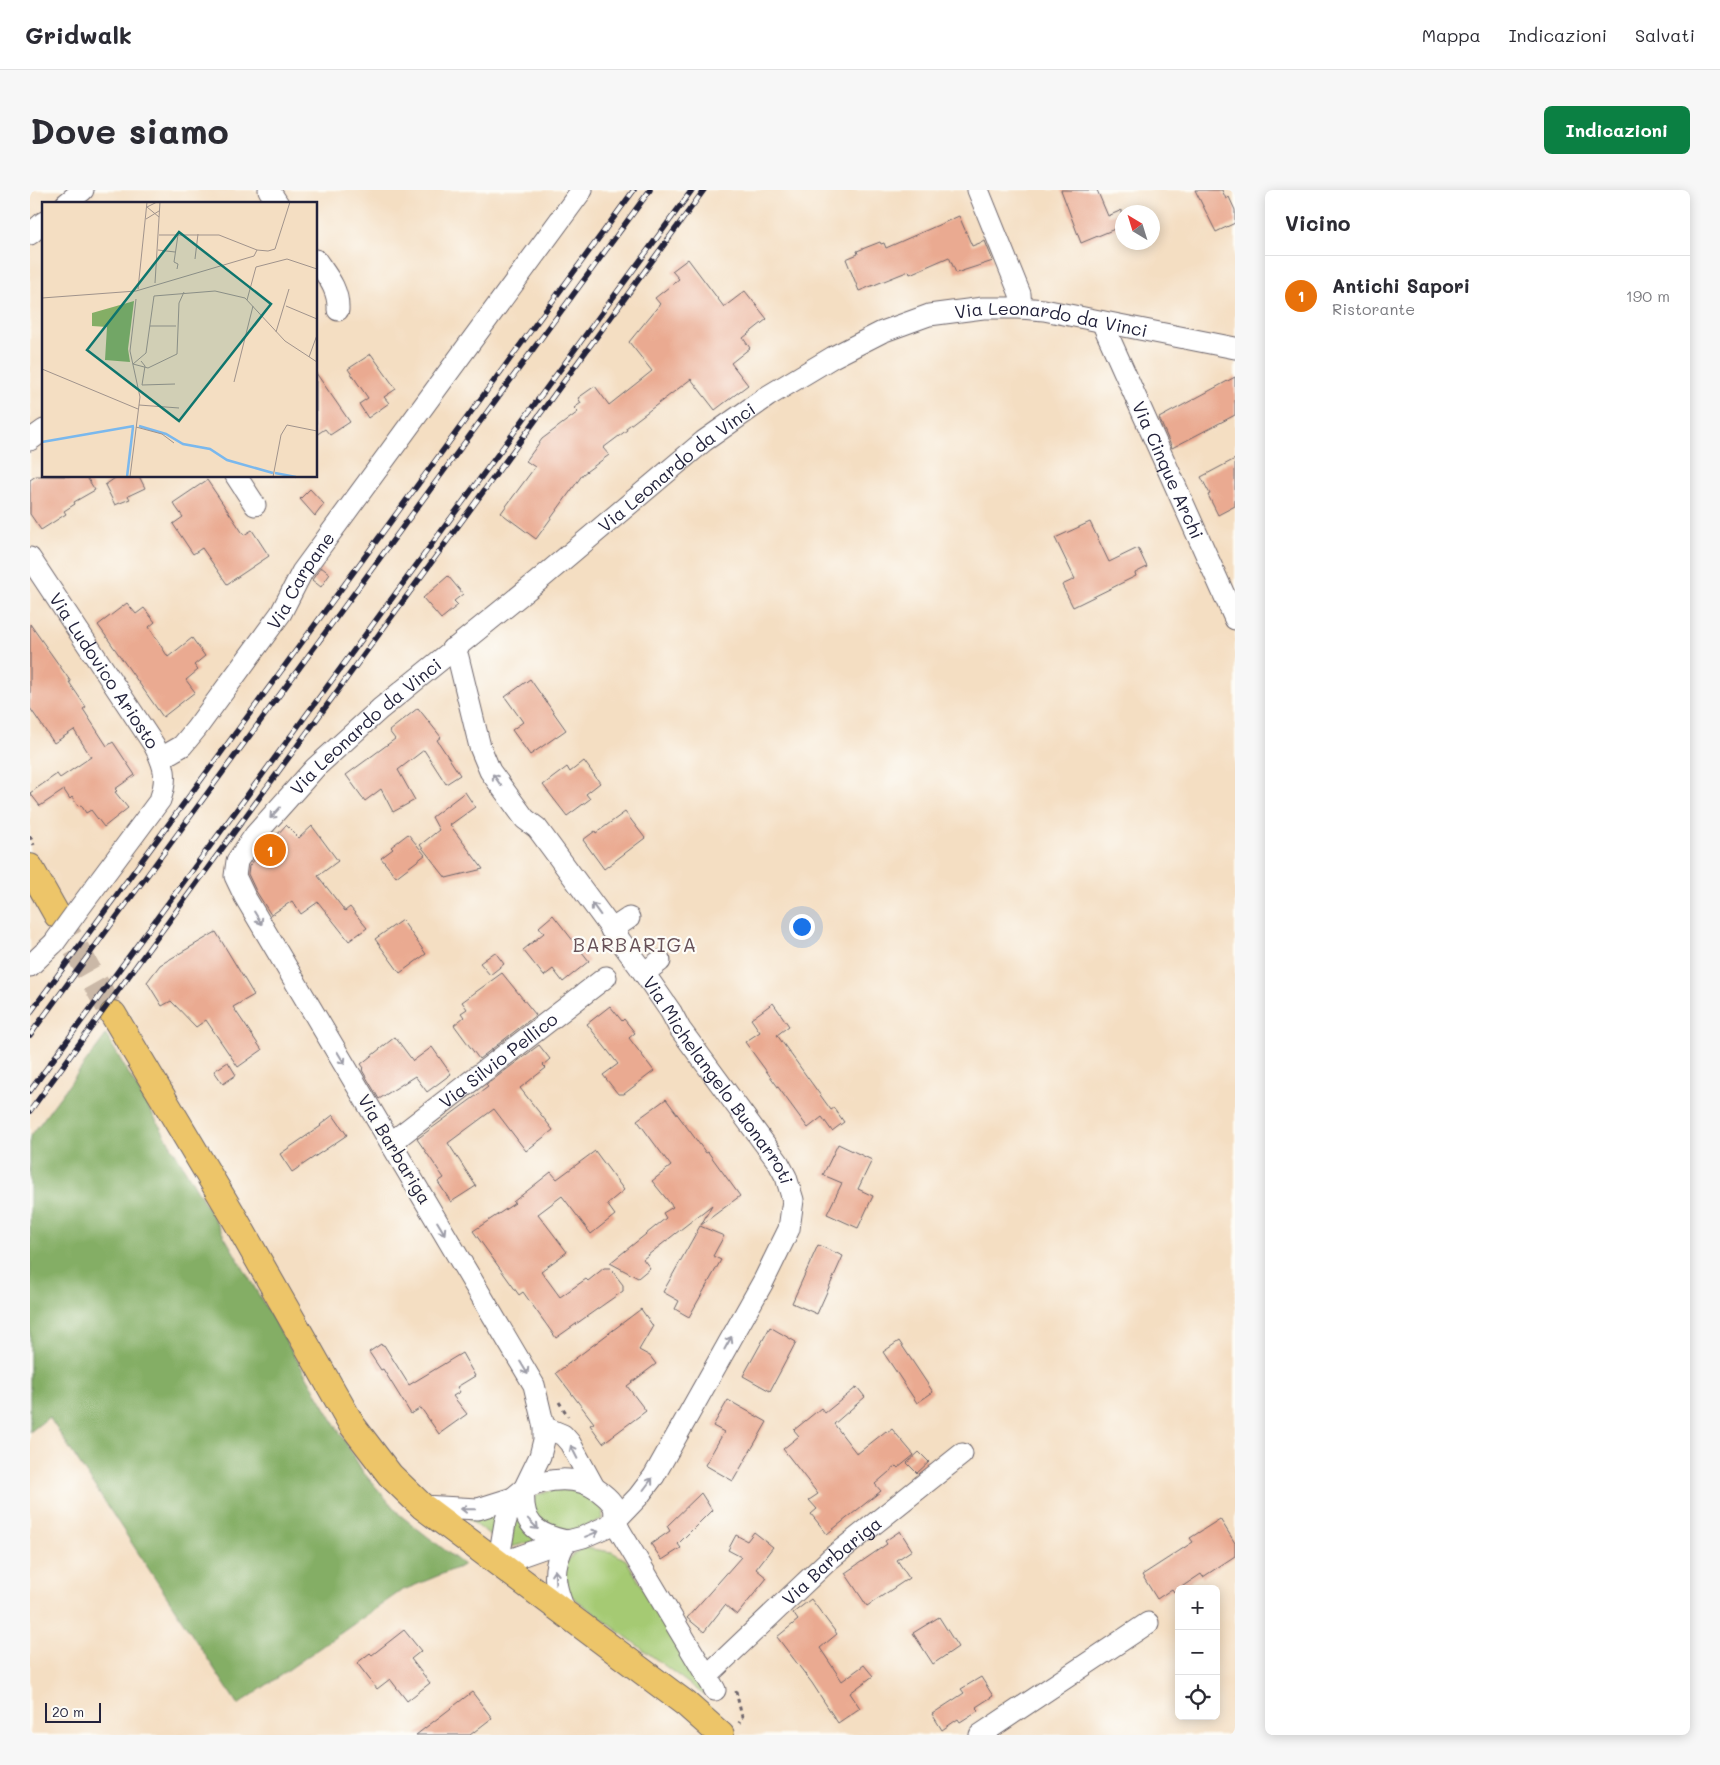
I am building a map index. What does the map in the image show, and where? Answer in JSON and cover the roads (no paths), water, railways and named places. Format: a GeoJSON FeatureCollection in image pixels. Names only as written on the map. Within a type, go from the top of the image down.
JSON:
{"type":"FeatureCollection","features":[{"type":"Feature","properties":{"kind":"main road"},"geometry":{"type":"LineString","coordinates":[[30,867],[68,912]]}},
{"type":"Feature","properties":{"kind":"main road"},"geometry":{"type":"LineString","coordinates":[[113,1014],[231,1212],[352,1425],[390,1476],[422,1506],[498,1564],[686,1704],[729,1730]]}},
{"type":"Feature","properties":{"kind":"street"},"geometry":{"type":"LineString","coordinates":[[68,202],[83,190]]}},
{"type":"Feature","properties":{"kind":"street"},"geometry":{"type":"LineString","coordinates":[[269,190],[277,202]]}},
{"type":"Feature","properties":{"kind":"street","name":"Via Carpane"},"geometry":{"type":"LineString","coordinates":[[161,758],[182,746],[282,613],[302,572],[582,190]]}},
{"type":"Feature","properties":{"kind":"street"},"geometry":{"type":"LineString","coordinates":[[978,190],[984,200],[1020,294],[1021,308]]}},
{"type":"Feature","properties":{"kind":"street"},"geometry":{"type":"LineString","coordinates":[[318,263],[335,288],[338,310]]}},
{"type":"Feature","properties":{"kind":"street","name":"Via Leonardo da Vinci"},"geometry":{"type":"LineString","coordinates":[[235,876],[237,861],[255,835],[315,768],[380,709],[452,649],[467,640],[704,440],[768,396],[825,362],[882,332],[929,315],[983,308],[1044,310],[1235,348]]}},
{"type":"Feature","properties":{"kind":"street","name":"Via Cinque Archi"},"geometry":{"type":"LineString","coordinates":[[1102,322],[1235,619]]}},
{"type":"Feature","properties":{"kind":"street"},"geometry":{"type":"LineString","coordinates":[[30,440],[42,431]]}},
{"type":"Feature","properties":{"kind":"street"},"geometry":{"type":"LineString","coordinates":[[237,478],[255,505]]}},
{"type":"Feature","properties":{"kind":"street","name":"Via Ludovico Ariosto"},"geometry":{"type":"LineString","coordinates":[[30,558],[161,758]]}},
{"type":"Feature","properties":{"kind":"street","name":"Via Michelangelo Buonarroti"},"geometry":{"type":"LineString","coordinates":[[452,649],[458,657],[480,746],[490,771],[525,819],[537,828],[612,930],[652,967],[680,1029],[778,1162],[786,1177],[793,1200],[790,1229],[753,1299],[654,1476],[638,1497],[615,1521]]}},
{"type":"Feature","properties":{"kind":"street"},"geometry":{"type":"LineString","coordinates":[[30,966],[54,943],[68,912],[160,800],[166,778],[161,758]]}},
{"type":"Feature","properties":{"kind":"street","name":"Via Barbariga"},"geometry":{"type":"LineString","coordinates":[[235,876],[245,897],[534,1385],[544,1427],[544,1440],[540,1456],[518,1494],[505,1523],[498,1564]]}},
{"type":"Feature","properties":{"kind":"street"},"geometry":{"type":"LineString","coordinates":[[612,930],[629,918]]}},
{"type":"Feature","properties":{"kind":"street","name":"Via Silvio Pellico"},"geometry":{"type":"LineString","coordinates":[[392,1145],[401,1135],[606,977]]}},
{"type":"Feature","properties":{"kind":"street"},"geometry":{"type":"LineString","coordinates":[[544,1427],[562,1435],[570,1443],[594,1487]]}},
{"type":"Feature","properties":{"kind":"street","name":"Via Barbariga"},"geometry":{"type":"LineString","coordinates":[[615,1521],[711,1682],[712,1671],[830,1559],[962,1454]]}},
{"type":"Feature","properties":{"kind":"street"},"geometry":{"type":"LineString","coordinates":[[422,1506],[478,1509],[547,1481],[565,1480],[579,1481],[594,1487],[606,1496],[613,1505],[615,1521],[594,1533],[498,1564]]}},
{"type":"Feature","properties":{"kind":"street"},"geometry":{"type":"LineString","coordinates":[[518,1494],[523,1500],[527,1520],[535,1528],[550,1537],[566,1541]]}},
{"type":"Feature","properties":{"kind":"street"},"geometry":{"type":"LineString","coordinates":[[566,1541],[559,1553],[554,1578],[556,1590],[566,1614]]}},
{"type":"Feature","properties":{"kind":"street"},"geometry":{"type":"LineString","coordinates":[[980,1735],[1148,1623]]}},
{"type":"Feature","properties":{"kind":"tunnel"},"geometry":{"type":"LineString","coordinates":[[57,915],[113,1014]]}},
{"type":"Feature","properties":{"kind":"railway"},"geometry":{"type":"LineString","coordinates":[[30,1013],[634,190]]}},
{"type":"Feature","properties":{"kind":"railway"},"geometry":{"type":"LineString","coordinates":[[30,1035],[650,190]]}},
{"type":"Feature","properties":{"kind":"railway"},"geometry":{"type":"LineString","coordinates":[[30,1091],[692,190]]}},
{"type":"Feature","properties":{"kind":"railway"},"geometry":{"type":"LineString","coordinates":[[30,1111],[704,190]]}},
{"type":"Feature","properties":{"kind":"place","name":"Antichi Sapori"},"geometry":{"type":"Point","coordinates":[270,850]}},
{"type":"Feature","properties":{"kind":"district","name":"BARBARIGA"},"geometry":{"type":"Point","coordinates":[635,944]}}]}
